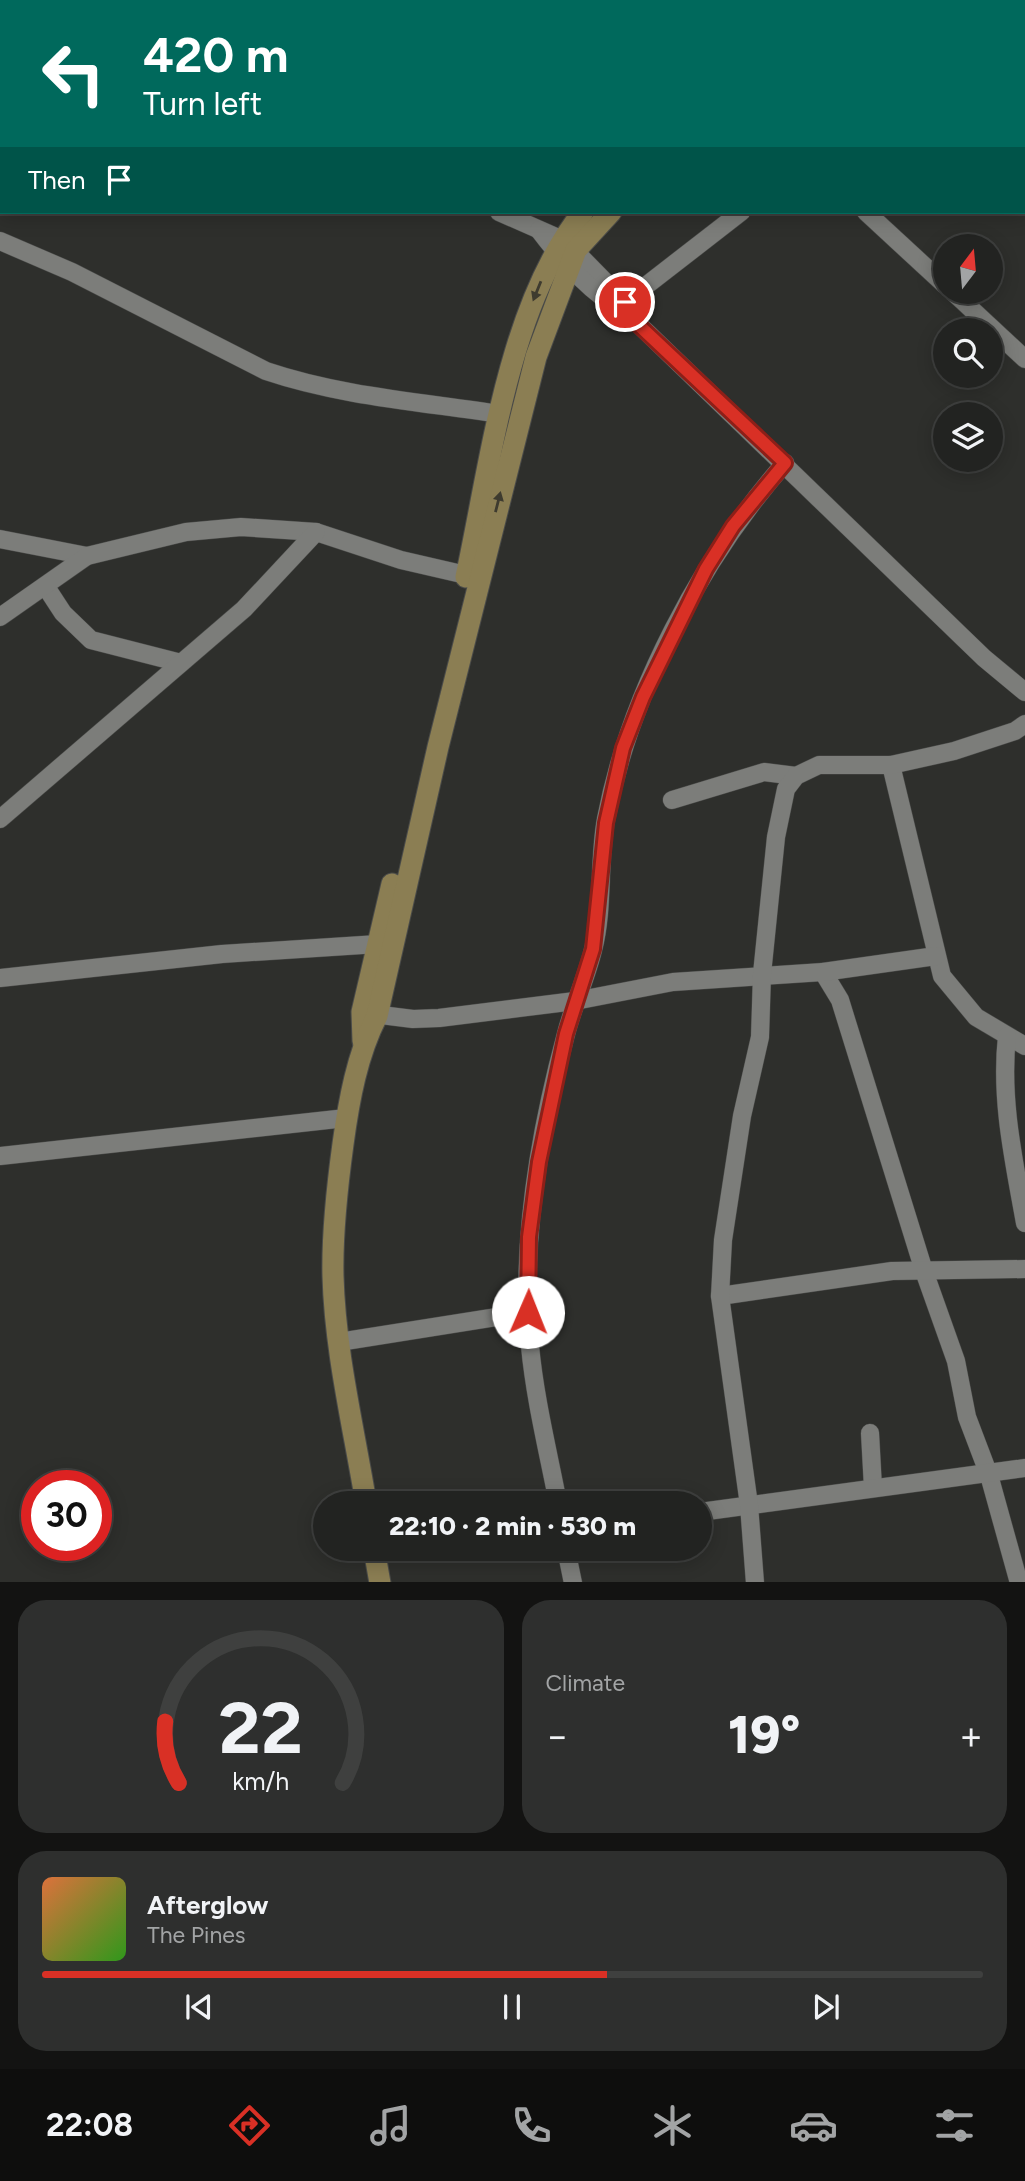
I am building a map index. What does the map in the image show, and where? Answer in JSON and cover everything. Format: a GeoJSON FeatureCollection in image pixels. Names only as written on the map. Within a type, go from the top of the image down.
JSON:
{"type":"FeatureCollection","features":[{"type":"Feature","properties":{"kind":"main road"},"geometry":{"type":"LineString","coordinates":[[364,1491],[339,1342],[333,1236],[346,1118],[369,1014],[516,427],[567,253],[582,214]]}},
{"type":"Feature","properties":{"kind":"main road"},"geometry":{"type":"LineString","coordinates":[[369,1014],[378,944],[466,575],[499,414],[537,288],[567,253],[609,214]]}},
{"type":"Feature","properties":{"kind":"main road"},"geometry":{"type":"LineString","coordinates":[[376,1561],[380,1582]]}},
{"type":"Feature","properties":{"kind":"street"},"geometry":{"type":"LineString","coordinates":[[503,214],[539,230],[567,253],[607,303],[627,309],[984,658],[1025,692]]}},
{"type":"Feature","properties":{"kind":"street"},"geometry":{"type":"LineString","coordinates":[[627,309],[739,214]]}},
{"type":"Feature","properties":{"kind":"street"},"geometry":{"type":"LineString","coordinates":[[868,214],[933,274]]}},
{"type":"Feature","properties":{"kind":"street"},"geometry":{"type":"LineString","coordinates":[[0,241],[62,267],[266,371],[291,380],[499,414]]}},
{"type":"Feature","properties":{"kind":"street"},"geometry":{"type":"LineString","coordinates":[[966,304],[1025,359]]}},
{"type":"Feature","properties":{"kind":"street"},"geometry":{"type":"LineString","coordinates":[[556,1491],[538,1399],[528,1312],[529,1237],[539,1162],[575,1001],[593,949],[612,790],[623,748],[643,697],[706,569],[733,526],[785,463]]}},
{"type":"Feature","properties":{"kind":"street"},"geometry":{"type":"LineString","coordinates":[[0,617],[87,556],[186,532],[241,527],[316,531],[401,560],[466,575]]}},
{"type":"Feature","properties":{"kind":"street"},"geometry":{"type":"LineString","coordinates":[[0,819],[244,609],[316,531]]}},
{"type":"Feature","properties":{"kind":"street"},"geometry":{"type":"LineString","coordinates":[[0,539],[87,556]]}},
{"type":"Feature","properties":{"kind":"street"},"geometry":{"type":"LineString","coordinates":[[46,587],[63,613],[91,640],[181,663]]}},
{"type":"Feature","properties":{"kind":"street"},"geometry":{"type":"LineString","coordinates":[[672,800],[764,772],[796,776],[819,765],[891,765],[954,751],[1025,724]]}},
{"type":"Feature","properties":{"kind":"street"},"geometry":{"type":"LineString","coordinates":[[891,765],[942,976],[976,1017],[1025,1046]]}},
{"type":"Feature","properties":{"kind":"street"},"geometry":{"type":"LineString","coordinates":[[755,1582],[749,1505],[720,1296],[723,1240],[740,1130],[760,1037],[761,974],[782,802],[796,776]]}},
{"type":"Feature","properties":{"kind":"street"},"geometry":{"type":"LineString","coordinates":[[0,978],[222,954],[378,944]]}},
{"type":"Feature","properties":{"kind":"street"},"geometry":{"type":"LineString","coordinates":[[369,1014],[439,1018],[575,1001],[673,982],[761,974],[823,972],[936,956]]}},
{"type":"Feature","properties":{"kind":"street"},"geometry":{"type":"LineString","coordinates":[[823,972],[844,1014],[924,1271],[956,1361],[967,1417],[989,1475],[1019,1582]]}},
{"type":"Feature","properties":{"kind":"street"},"geometry":{"type":"LineString","coordinates":[[1007,1036],[1004,1080],[1007,1123],[1025,1223]]}},
{"type":"Feature","properties":{"kind":"street"},"geometry":{"type":"LineString","coordinates":[[0,1156],[346,1118]]}},
{"type":"Feature","properties":{"kind":"street"},"geometry":{"type":"LineString","coordinates":[[720,1296],[892,1271],[1025,1269]]}},
{"type":"Feature","properties":{"kind":"street"},"geometry":{"type":"LineString","coordinates":[[339,1342],[528,1312]]}},
{"type":"Feature","properties":{"kind":"street"},"geometry":{"type":"LineString","coordinates":[[870,1433],[873,1488]]}},
{"type":"Feature","properties":{"kind":"street"},"geometry":{"type":"LineString","coordinates":[[712,1510],[989,1475],[1025,1468]]}},
{"type":"Feature","properties":{"kind":"street"},"geometry":{"type":"LineString","coordinates":[[568,1561],[573,1582]]}},
{"type":"Feature","properties":{"kind":"route"},"geometry":{"type":"LineString","coordinates":[[528,1312],[529,1237],[539,1162],[566,1034],[593,949],[606,823],[623,748],[643,697],[706,569],[733,526],[785,463],[628,315],[625,302]]}}]}
